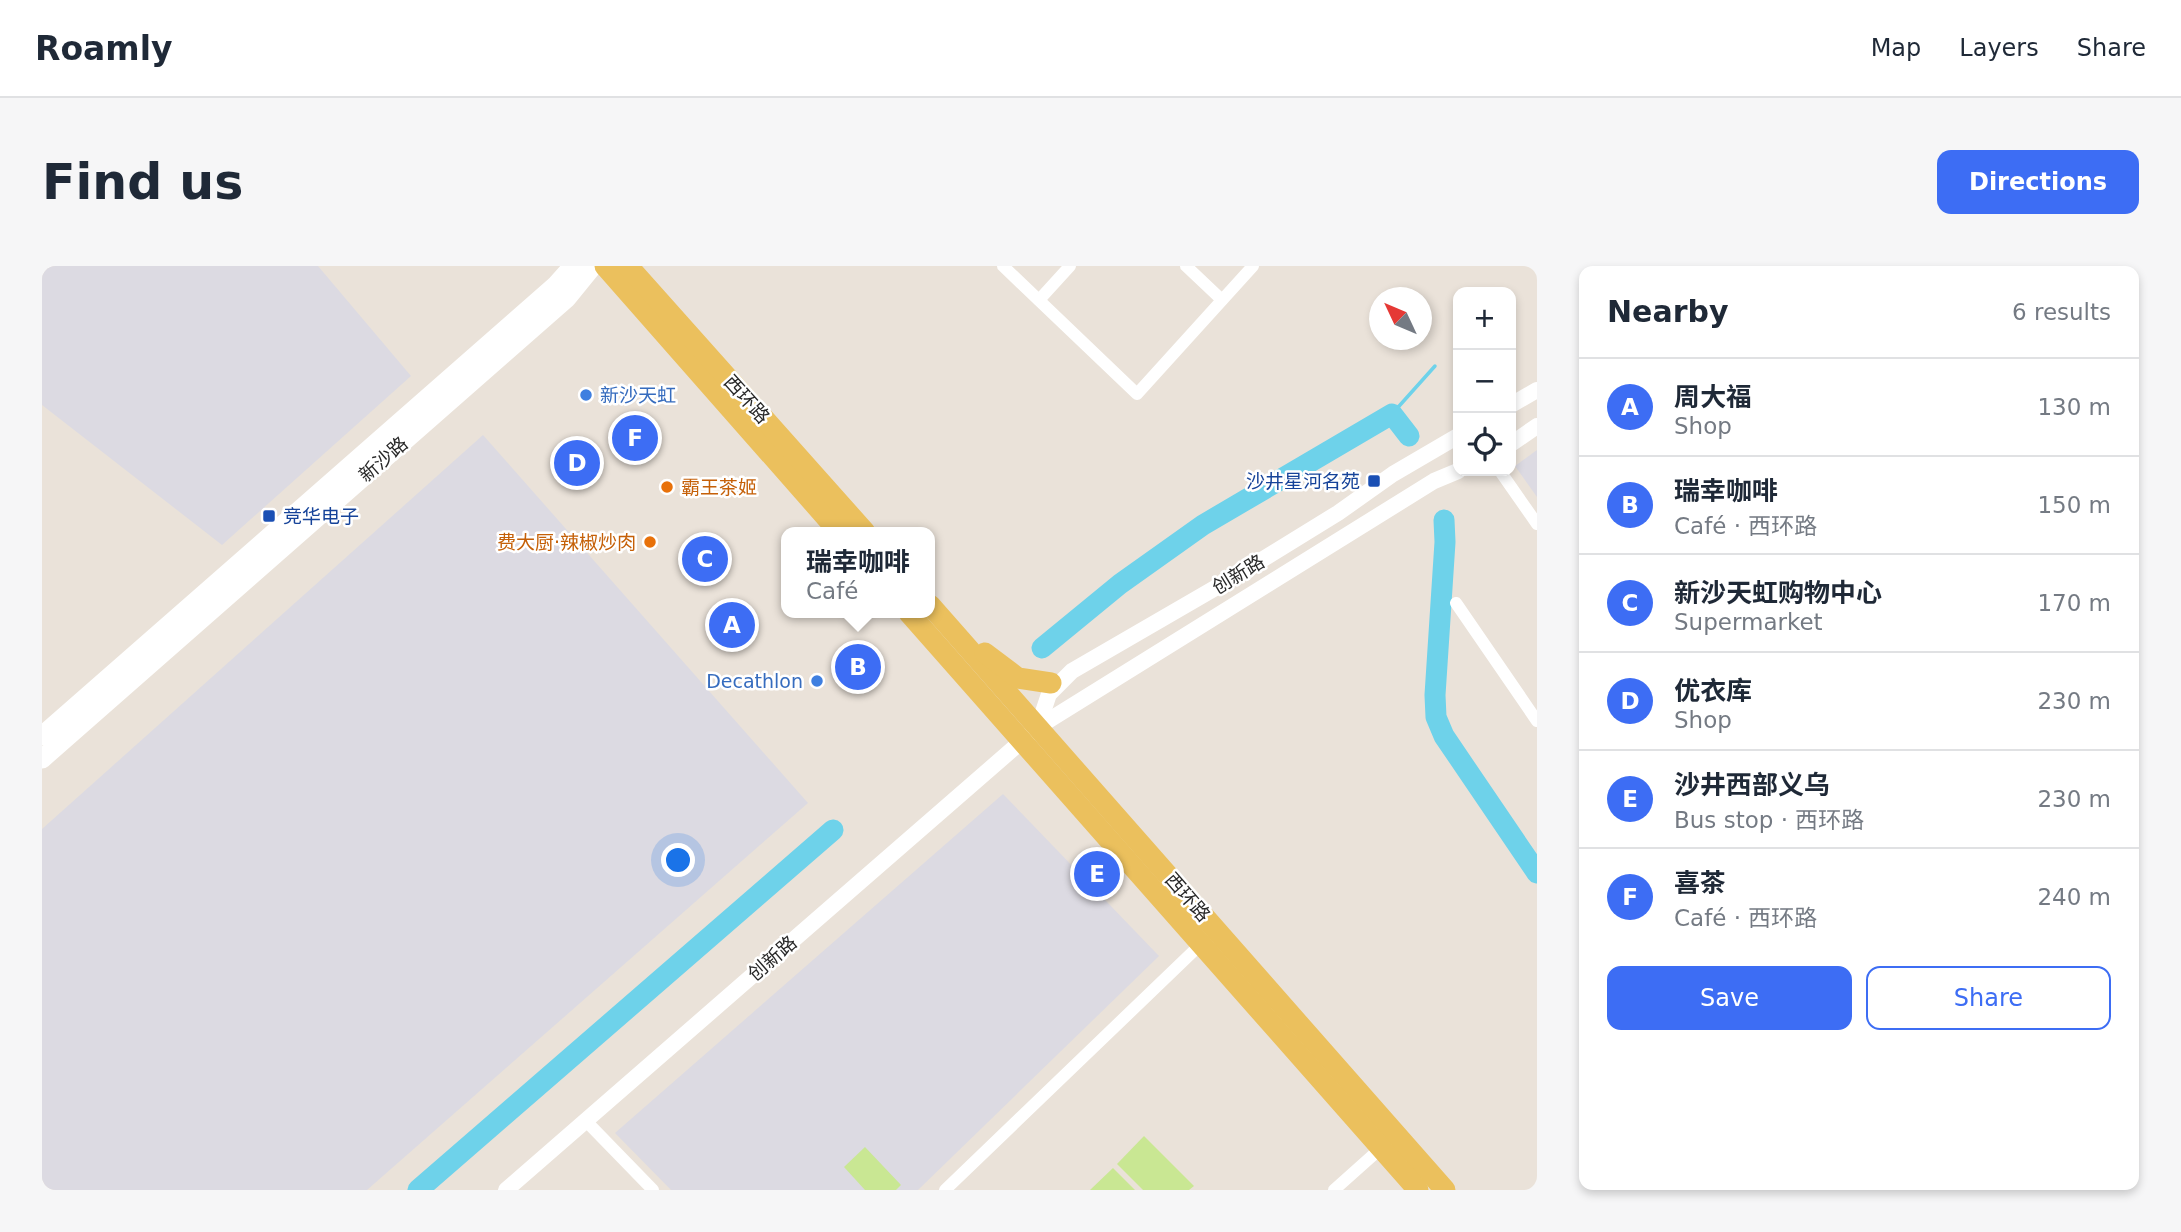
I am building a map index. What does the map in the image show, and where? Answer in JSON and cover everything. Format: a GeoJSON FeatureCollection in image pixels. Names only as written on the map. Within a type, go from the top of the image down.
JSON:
{"type":"FeatureCollection","features":[{"type":"Feature","properties":{"kind":"main road","name":"新沙路"},"geometry":{"type":"LineString","coordinates":[[42,736],[555,286],[573,266]]}},
{"type":"Feature","properties":{"kind":"main road","name":"新沙路"},"geometry":{"type":"LineString","coordinates":[[42,759],[567,298],[593,266]]}},
{"type":"Feature","properties":{"kind":"main road","name":"西环路"},"geometry":{"type":"LineString","coordinates":[[605,266],[835,527]]}},
{"type":"Feature","properties":{"kind":"main road","name":"西环路"},"geometry":{"type":"LineString","coordinates":[[628,266],[861,527]]}},
{"type":"Feature","properties":{"kind":"main road","name":"西环路"},"geometry":{"type":"LineString","coordinates":[[935,611],[973,654],[1030,734],[1202,943],[1418,1190]]}},
{"type":"Feature","properties":{"kind":"main road","name":"西环路"},"geometry":{"type":"LineString","coordinates":[[914,618],[1030,734],[1445,1190]]}},
{"type":"Feature","properties":{"kind":"main road"},"geometry":{"type":"LineString","coordinates":[[973,654],[985,653],[1018,678],[1051,683]]}},
{"type":"Feature","properties":{"kind":"street"},"geometry":{"type":"LineString","coordinates":[[1003,266],[1137,394],[1253,266]]}},
{"type":"Feature","properties":{"kind":"street"},"geometry":{"type":"LineString","coordinates":[[1039,300],[1070,266]]}},
{"type":"Feature","properties":{"kind":"street"},"geometry":{"type":"LineString","coordinates":[[1186,266],[1222,300]]}},
{"type":"Feature","properties":{"kind":"street"},"geometry":{"type":"LineString","coordinates":[[1516,402],[1537,390]]}},
{"type":"Feature","properties":{"kind":"street"},"geometry":{"type":"LineString","coordinates":[[1516,441],[1537,426]]}},
{"type":"Feature","properties":{"kind":"street","name":"创新路"},"geometry":{"type":"LineString","coordinates":[[1030,734],[1049,694],[1072,671],[1338,513],[1393,474],[1453,439]]}},
{"type":"Feature","properties":{"kind":"street","name":"创新路"},"geometry":{"type":"LineString","coordinates":[[506,1190],[1030,734],[1434,481],[1453,473]]}},
{"type":"Feature","properties":{"kind":"street"},"geometry":{"type":"LineString","coordinates":[[1503,476],[1537,524]]}},
{"type":"Feature","properties":{"kind":"street"},"geometry":{"type":"LineString","coordinates":[[1456,603],[1537,721]]}},
{"type":"Feature","properties":{"kind":"street"},"geometry":{"type":"LineString","coordinates":[[945,1190],[1202,943]]}},
{"type":"Feature","properties":{"kind":"street"},"geometry":{"type":"LineString","coordinates":[[585,1120],[653,1190]]}},
{"type":"Feature","properties":{"kind":"street"},"geometry":{"type":"LineString","coordinates":[[1334,1190],[1381,1148]]}},
{"type":"Feature","properties":{"kind":"shaded area"},"geometry":{"type":"Polygon","coordinates":[[[42,266],[318,266],[411,376],[222,545],[42,405],[42,266]]]}},
{"type":"Feature","properties":{"kind":"shaded area"},"geometry":{"type":"Polygon","coordinates":[[[483,435],[808,803],[367,1190],[42,1190],[42,829],[483,435]]]}},
{"type":"Feature","properties":{"kind":"shaded area"},"geometry":{"type":"Polygon","coordinates":[[[1537,450],[1537,497],[1516,467],[1537,450]]]}},
{"type":"Feature","properties":{"kind":"shaded area"},"geometry":{"type":"Polygon","coordinates":[[[1003,794],[1159,956],[918,1190],[671,1190],[615,1133],[1003,794]]]}},
{"type":"Feature","properties":{"kind":"green space"},"geometry":{"type":"Polygon","coordinates":[[[1144,1136],[1194,1186],[1189,1190],[1143,1190],[1117,1164],[1144,1136]]]}},
{"type":"Feature","properties":{"kind":"green space"},"geometry":{"type":"Polygon","coordinates":[[[865,1147],[901,1185],[896,1190],[865,1190],[844,1167],[865,1147]]]}},
{"type":"Feature","properties":{"kind":"green space"},"geometry":{"type":"Polygon","coordinates":[[[1113,1168],[1135,1190],[1090,1190],[1113,1168]]]}},
{"type":"Feature","properties":{"kind":"waterway"},"geometry":{"type":"LineString","coordinates":[[1392,414],[1435,366]]}},
{"type":"Feature","properties":{"kind":"waterway"},"geometry":{"type":"LineString","coordinates":[[1042,648],[1120,584],[1203,525],[1392,414],[1409,436]]}},
{"type":"Feature","properties":{"kind":"waterway"},"geometry":{"type":"LineString","coordinates":[[1444,520],[1436,717],[1444,736],[1537,873]]}},
{"type":"Feature","properties":{"kind":"waterway"},"geometry":{"type":"LineString","coordinates":[[418,1190],[833,830]]}},
{"type":"Feature","properties":{"kind":"place","name":"新沙天虹"},"geometry":{"type":"Point","coordinates":[586,395]}},
{"type":"Feature","properties":{"kind":"place","name":"喜茶"},"geometry":{"type":"Point","coordinates":[635,438]}},
{"type":"Feature","properties":{"kind":"place","name":"优衣库"},"geometry":{"type":"Point","coordinates":[577,463]}},
{"type":"Feature","properties":{"kind":"place","name":"沙井星河名苑"},"geometry":{"type":"Point","coordinates":[1374,481]}},
{"type":"Feature","properties":{"kind":"place","name":"霸王茶姬"},"geometry":{"type":"Point","coordinates":[667,487]}},
{"type":"Feature","properties":{"kind":"place","name":"竞华电子"},"geometry":{"type":"Point","coordinates":[269,516]}},
{"type":"Feature","properties":{"kind":"place","name":"费大厨·辣椒炒肉"},"geometry":{"type":"Point","coordinates":[650,542]}},
{"type":"Feature","properties":{"kind":"place","name":"新沙天虹购物中心"},"geometry":{"type":"Point","coordinates":[705,559]}},
{"type":"Feature","properties":{"kind":"place","name":"周大福"},"geometry":{"type":"Point","coordinates":[732,625]}},
{"type":"Feature","properties":{"kind":"place","name":"瑞幸咖啡"},"geometry":{"type":"Point","coordinates":[858,667]}},
{"type":"Feature","properties":{"kind":"place","name":"Decathlon"},"geometry":{"type":"Point","coordinates":[817,681]}},
{"type":"Feature","properties":{"kind":"place","name":"沙井西部义乌"},"geometry":{"type":"Point","coordinates":[1097,874]}}]}
